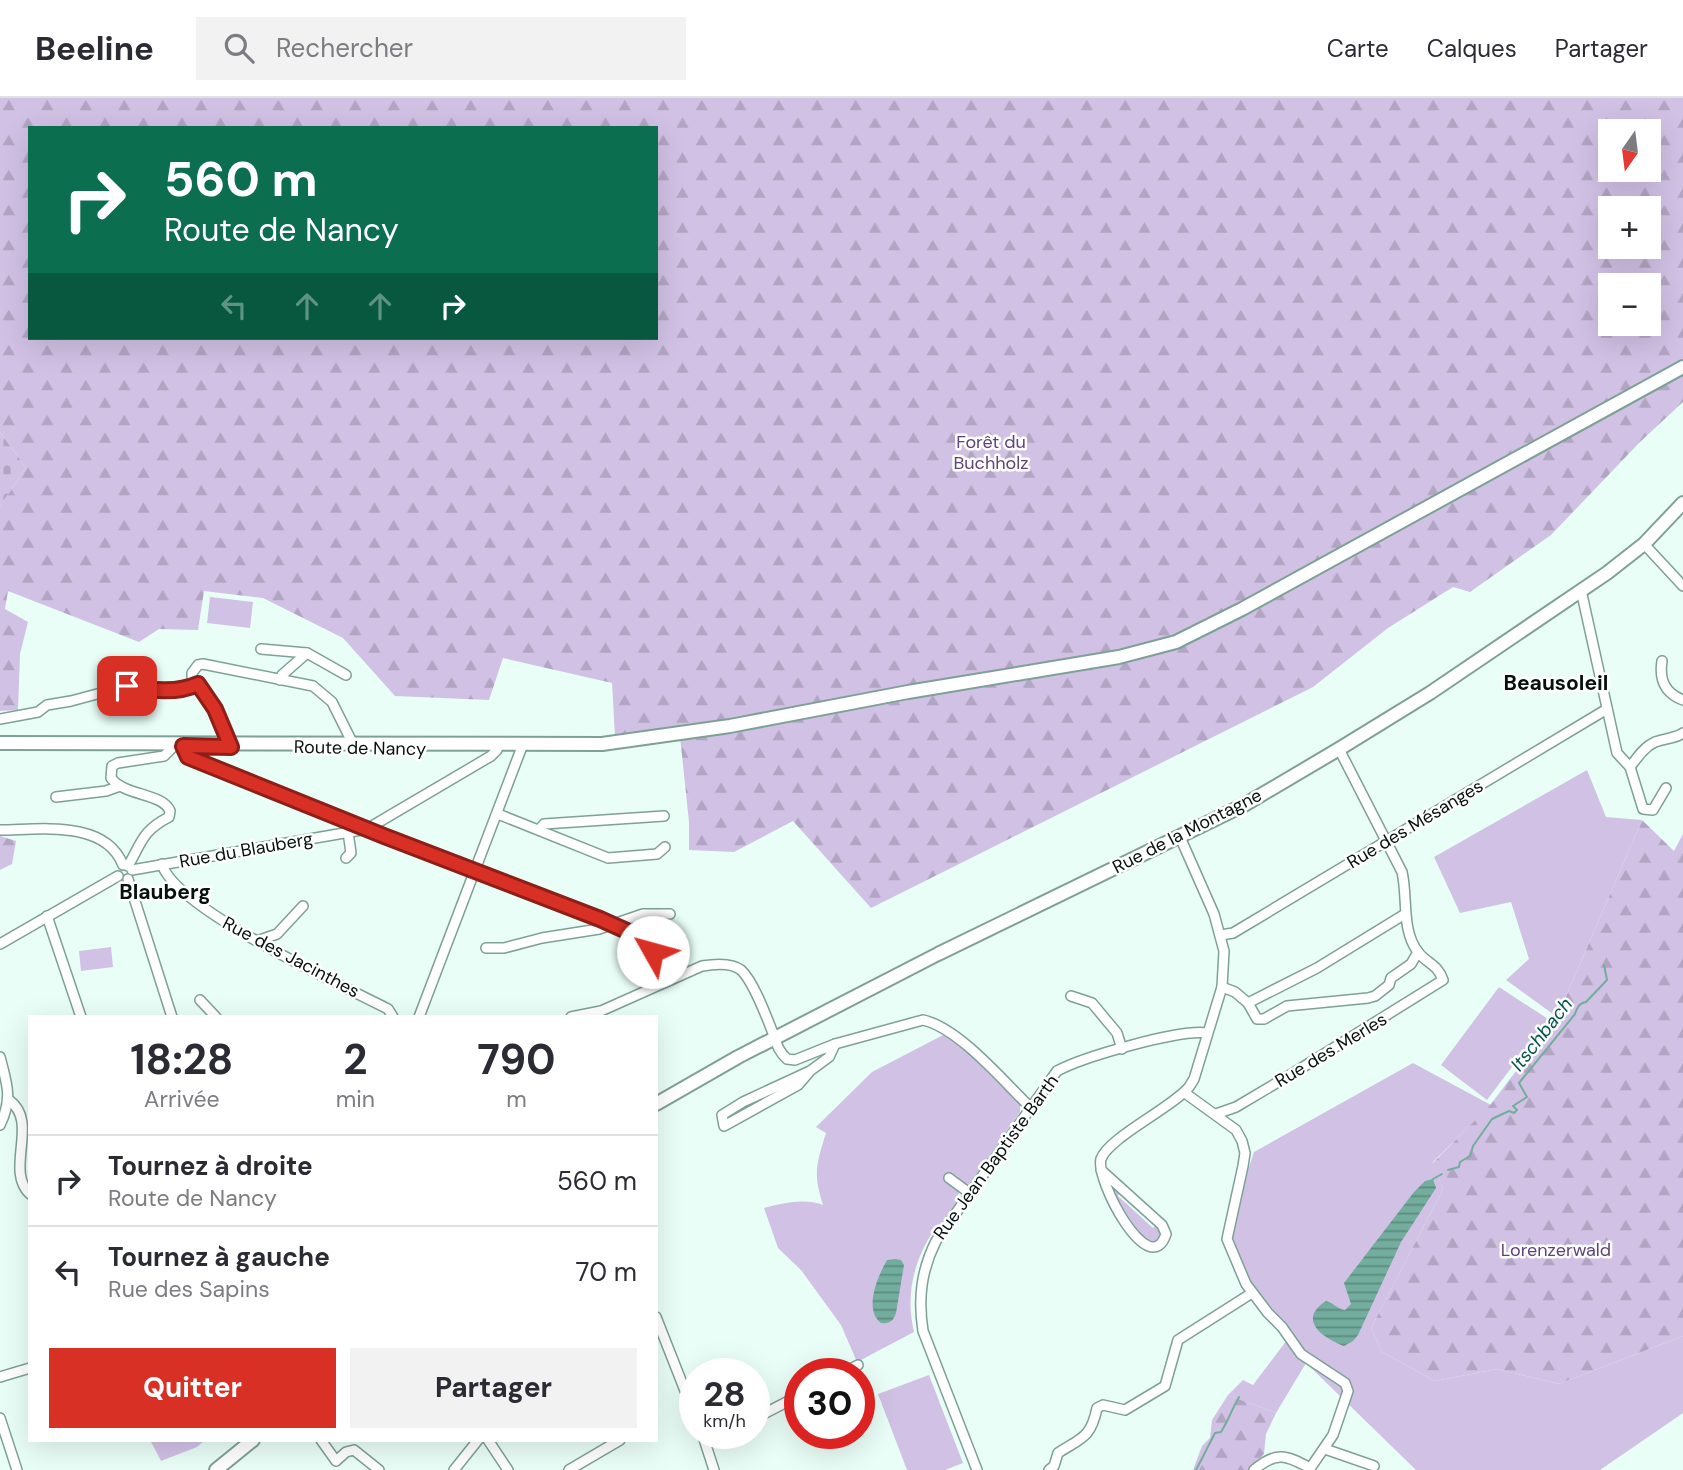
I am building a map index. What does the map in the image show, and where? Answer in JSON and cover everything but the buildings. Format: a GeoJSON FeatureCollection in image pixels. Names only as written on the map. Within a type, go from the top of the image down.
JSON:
{"type":"FeatureCollection","features":[{"type":"Feature","properties":{"kind":"main road","name":"Route de Nancy"},"geometry":{"type":"LineString","coordinates":[[0,743],[498,747],[602,744],[684,734],[908,692],[1119,657],[1176,642],[1254,602],[1682,368]]}},
{"type":"Feature","properties":{"kind":"main road","name":"Rue de la Montagne"},"geometry":{"type":"LineString","coordinates":[[658,1103],[775,1038],[938,954],[1244,805],[1430,692],[1581,590],[1644,544],[1683,503]]}},
{"type":"Feature","properties":{"kind":"main road"},"geometry":{"type":"LineString","coordinates":[[216,1470],[251,1442]]}},
{"type":"Feature","properties":{"kind":"street"},"geometry":{"type":"LineString","coordinates":[[1644,544],[1683,586]]}},
{"type":"Feature","properties":{"kind":"street"},"geometry":{"type":"LineString","coordinates":[[1581,590],[1617,753],[1630,766],[1643,809],[1653,810],[1665,788]]}},
{"type":"Feature","properties":{"kind":"street"},"geometry":{"type":"LineString","coordinates":[[261,649],[307,653],[346,675]]}},
{"type":"Feature","properties":{"kind":"street"},"geometry":{"type":"LineString","coordinates":[[280,680],[282,674],[307,653]]}},
{"type":"Feature","properties":{"kind":"street"},"geometry":{"type":"LineString","coordinates":[[1662,661],[1660,674],[1665,688],[1683,700]]}},
{"type":"Feature","properties":{"kind":"street"},"geometry":{"type":"LineString","coordinates":[[231,745],[208,696],[192,677],[198,665],[313,686],[323,692],[331,702],[354,746]]}},
{"type":"Feature","properties":{"kind":"street"},"geometry":{"type":"LineString","coordinates":[[0,719],[38,712],[47,705],[127,686],[169,690],[187,689],[198,684]]}},
{"type":"Feature","properties":{"kind":"street","name":"Rue des Mésanges"},"geometry":{"type":"LineString","coordinates":[[1221,935],[1233,933],[1608,709]]}},
{"type":"Feature","properties":{"kind":"street"},"geometry":{"type":"LineString","coordinates":[[1630,766],[1644,750],[1655,743],[1683,733]]}},
{"type":"Feature","properties":{"kind":"street"},"geometry":{"type":"LineString","coordinates":[[126,871],[149,828],[169,817],[170,811],[164,803],[120,786],[111,778],[113,766],[164,756],[179,744],[188,757],[613,924],[629,932],[653,952],[670,979]]}},
{"type":"Feature","properties":{"kind":"street","name":"Rue du Blauberg"},"geometry":{"type":"LineString","coordinates":[[470,767],[481,755],[483,746]]}},
{"type":"Feature","properties":{"kind":"street","name":"Rue du Blauberg"},"geometry":{"type":"LineString","coordinates":[[0,944],[126,871],[367,828],[491,757],[498,747]]}},
{"type":"Feature","properties":{"kind":"street"},"geometry":{"type":"LineString","coordinates":[[420,1015],[522,747]]}},
{"type":"Feature","properties":{"kind":"street"},"geometry":{"type":"LineString","coordinates":[[1222,987],[1235,992],[1248,1003],[1257,1019],[1264,1019],[1287,1006],[1374,996],[1388,985],[1391,978],[1411,964],[1418,952],[1405,914],[1406,887],[1402,872],[1339,749]]}},
{"type":"Feature","properties":{"kind":"street"},"geometry":{"type":"LineString","coordinates":[[56,797],[106,791],[120,786]]}},
{"type":"Feature","properties":{"kind":"street"},"geometry":{"type":"LineString","coordinates":[[498,814],[608,858],[657,853],[665,846]]}},
{"type":"Feature","properties":{"kind":"street"},"geometry":{"type":"LineString","coordinates":[[538,830],[544,824],[664,816]]}},
{"type":"Feature","properties":{"kind":"street"},"geometry":{"type":"LineString","coordinates":[[342,819],[351,853],[346,858]]}},
{"type":"Feature","properties":{"kind":"street"},"geometry":{"type":"LineString","coordinates":[[0,830],[59,830],[89,834],[114,850],[126,871],[171,1015]]}},
{"type":"Feature","properties":{"kind":"street"},"geometry":{"type":"LineString","coordinates":[[1101,1170],[1162,1225],[1166,1234],[1164,1242],[1156,1247],[1147,1247],[1139,1241],[1110,1197],[1101,1170],[1104,1154],[1113,1144],[1185,1093],[1194,1079],[1222,987],[1224,951],[1221,935],[1180,837]]}},
{"type":"Feature","properties":{"kind":"street","name":"Rue des Jacinthes"},"geometry":{"type":"LineString","coordinates":[[162,864],[164,871],[195,901],[225,923],[388,1009],[392,1015]]}},
{"type":"Feature","properties":{"kind":"street"},"geometry":{"type":"LineString","coordinates":[[257,941],[277,934],[303,906]]}},
{"type":"Feature","properties":{"kind":"street"},"geometry":{"type":"LineString","coordinates":[[486,948],[504,948],[613,924],[643,914],[670,914]]}},
{"type":"Feature","properties":{"kind":"street"},"geometry":{"type":"LineString","coordinates":[[1248,1003],[1317,968],[1405,914]]}},
{"type":"Feature","properties":{"kind":"street"},"geometry":{"type":"LineString","coordinates":[[47,916],[80,1015]]}},
{"type":"Feature","properties":{"kind":"street","name":"Rue des Merles"},"geometry":{"type":"LineString","coordinates":[[1216,1114],[1236,1107],[1443,980],[1440,970],[1418,952]]}},
{"type":"Feature","properties":{"kind":"street"},"geometry":{"type":"LineString","coordinates":[[581,1015],[601,1011],[702,965],[734,967],[742,971],[764,1011],[777,1048],[787,1059],[795,1060],[835,1044],[923,1020],[955,1035],[1030,1107]]}},
{"type":"Feature","properties":{"kind":"street"},"geometry":{"type":"LineString","coordinates":[[1071,996],[1092,1003],[1117,1033],[1122,1049]]}},
{"type":"Feature","properties":{"kind":"street"},"geometry":{"type":"LineString","coordinates":[[200,1000],[214,1015]]}},
{"type":"Feature","properties":{"kind":"street","name":"Rue Jean Baptiste Barth"},"geometry":{"type":"LineString","coordinates":[[977,1470],[923,1331],[919,1307],[924,1270],[930,1252],[968,1192],[1057,1071],[1071,1063],[1122,1049],[1194,1031],[1207,1033]]}},
{"type":"Feature","properties":{"kind":"street"},"geometry":{"type":"LineString","coordinates":[[810,1071],[743,1102],[722,1115],[724,1126],[798,1085],[810,1071],[829,1057],[835,1044]]}},
{"type":"Feature","properties":{"kind":"street"},"geometry":{"type":"LineString","coordinates":[[0,1057],[9,1100],[0,1125]]}},
{"type":"Feature","properties":{"kind":"street"},"geometry":{"type":"LineString","coordinates":[[1185,1093],[1236,1130],[1245,1153],[1227,1239],[1244,1280],[1301,1354],[1345,1383],[1348,1391],[1346,1402],[1325,1449],[1310,1469],[1280,1455],[1270,1457],[1254,1470]]}},
{"type":"Feature","properties":{"kind":"street"},"geometry":{"type":"LineString","coordinates":[[9,1100],[15,1105],[21,1120],[20,1180],[28,1191]]}},
{"type":"Feature","properties":{"kind":"street"},"geometry":{"type":"LineString","coordinates":[[949,1178],[968,1192]]}},
{"type":"Feature","properties":{"kind":"street"},"geometry":{"type":"LineString","coordinates":[[1049,1470],[1054,1466],[1058,1453],[1089,1433],[1094,1426],[1097,1408],[1103,1405],[1125,1409],[1165,1386],[1178,1340],[1252,1293]]}},
{"type":"Feature","properties":{"kind":"street"},"geometry":{"type":"LineString","coordinates":[[659,1331],[679,1378]]}},
{"type":"Feature","properties":{"kind":"street"},"geometry":{"type":"LineString","coordinates":[[0,1377],[28,1369]]}},
{"type":"Feature","properties":{"kind":"street"},"geometry":{"type":"LineString","coordinates":[[0,1418],[16,1470]]}},
{"type":"Feature","properties":{"kind":"street"},"geometry":{"type":"LineString","coordinates":[[322,1442],[334,1465],[346,1452],[354,1450],[379,1470]]}},
{"type":"Feature","properties":{"kind":"street"},"geometry":{"type":"LineString","coordinates":[[454,1470],[476,1442]]}},
{"type":"Feature","properties":{"kind":"street"},"geometry":{"type":"LineString","coordinates":[[489,1442],[508,1470]]}},
{"type":"Feature","properties":{"kind":"street"},"geometry":{"type":"LineString","coordinates":[[569,1470],[617,1442]]}},
{"type":"Feature","properties":{"kind":"street"},"geometry":{"type":"LineString","coordinates":[[708,1449],[714,1470]]}},
{"type":"Feature","properties":{"kind":"street"},"geometry":{"type":"LineString","coordinates":[[1325,1449],[1374,1466]]}},
{"type":"Feature","properties":{"kind":"green space","name":"Forêt du Buchholz"},"geometry":{"type":"Polygon","coordinates":[[[0,98],[1683,98],[1683,402],[1640,442],[1551,535],[1470,592],[1453,587],[1388,628],[1313,687],[871,908],[793,821],[734,852],[689,850],[689,822],[679,727],[615,736],[612,683],[503,658],[489,700],[395,696],[343,638],[263,598],[204,591],[198,630],[159,629],[139,642],[8,591],[5,609],[28,622],[20,654],[18,710],[0,711],[0,506],[26,468],[0,432],[0,98]]]}},
{"type":"Feature","properties":{"kind":"green space"},"geometry":{"type":"Polygon","coordinates":[[[0,432],[26,468],[0,506],[0,432]]]}},
{"type":"Feature","properties":{"kind":"green space"},"geometry":{"type":"Polygon","coordinates":[[[210,597],[253,602],[250,628],[207,623],[210,597]]]}},
{"type":"Feature","properties":{"kind":"green space"},"geometry":{"type":"Polygon","coordinates":[[[1587,770],[1606,817],[1642,820],[1557,1017],[1506,980],[1529,959],[1511,902],[1460,913],[1434,857],[1587,770]]]}},
{"type":"Feature","properties":{"kind":"green space","name":"Lorenzerwald"},"geometry":{"type":"Polygon","coordinates":[[[1642,820],[1674,851],[1683,834],[1683,1336],[1559,1384],[1497,1369],[1435,1381],[1382,1352],[1371,1328],[1443,1189],[1433,1163],[1491,1104],[1557,1017],[1642,820]]]}},
{"type":"Feature","properties":{"kind":"green space"},"geometry":{"type":"Polygon","coordinates":[[[0,836],[16,841],[12,864],[0,870],[0,836]]]}},
{"type":"Feature","properties":{"kind":"green space"},"geometry":{"type":"Polygon","coordinates":[[[111,947],[113,967],[81,971],[79,951],[111,947]]]}},
{"type":"Feature","properties":{"kind":"green space"},"geometry":{"type":"Polygon","coordinates":[[[1499,987],[1548,1019],[1487,1100],[1441,1065],[1499,987]]]}},
{"type":"Feature","properties":{"kind":"green space"},"geometry":{"type":"Polygon","coordinates":[[[947,1033],[1016,1100],[1020,1105],[1020,1112],[968,1186],[965,1184],[958,1195],[960,1197],[928,1239],[913,1277],[911,1318],[914,1332],[865,1358],[855,1358],[841,1325],[801,1270],[778,1248],[764,1208],[801,1202],[823,1205],[817,1169],[826,1133],[816,1127],[872,1072],[947,1033]]]}},
{"type":"Feature","properties":{"kind":"green space"},"geometry":{"type":"Polygon","coordinates":[[[1413,1063],[1491,1105],[1433,1162],[1443,1189],[1371,1328],[1382,1352],[1435,1381],[1497,1369],[1559,1384],[1683,1336],[1683,1413],[1600,1470],[1416,1470],[1306,1363],[1276,1413],[1228,1395],[1243,1380],[1253,1385],[1293,1332],[1261,1295],[1235,1251],[1233,1220],[1254,1152],[1413,1063]]]}},
{"type":"Feature","properties":{"kind":"green space"},"geometry":{"type":"Polygon","coordinates":[[[1110,1183],[1120,1192],[1118,1196],[1153,1228],[1155,1226],[1161,1233],[1159,1240],[1152,1244],[1144,1241],[1109,1186],[1110,1183]]]}},
{"type":"Feature","properties":{"kind":"green space"},"geometry":{"type":"Polygon","coordinates":[[[929,1375],[963,1463],[945,1470],[907,1470],[878,1394],[929,1375]]]}},
{"type":"Feature","properties":{"kind":"green space"},"geometry":{"type":"Polygon","coordinates":[[[1228,1395],[1276,1413],[1266,1434],[1264,1454],[1248,1470],[1193,1470],[1202,1446],[1210,1438],[1212,1420],[1228,1395]]]}},
{"type":"Feature","properties":{"kind":"green space"},"geometry":{"type":"Polygon","coordinates":[[[151,1442],[203,1442],[197,1447],[161,1461],[151,1442]]]}},
{"type":"Feature","properties":{"kind":"shaded area"},"geometry":{"type":"Polygon","coordinates":[[[1433,1179],[1436,1188],[1401,1242],[1358,1335],[1344,1346],[1328,1338],[1316,1327],[1313,1315],[1326,1301],[1345,1310],[1351,1304],[1344,1283],[1414,1192],[1425,1181],[1433,1179]]]}},
{"type":"Feature","properties":{"kind":"shaded area"},"geometry":{"type":"Polygon","coordinates":[[[887,1260],[901,1260],[904,1265],[896,1313],[891,1321],[881,1323],[873,1310],[874,1292],[887,1260]]]}},
{"type":"Feature","properties":{"kind":"waterway","name":"Itschbach"},"geometry":{"type":"LineString","coordinates":[[1448,1170],[1459,1167],[1460,1162],[1470,1156],[1473,1146],[1492,1119],[1509,1111],[1514,1113],[1517,1110],[1513,1106],[1527,1097],[1519,1083],[1579,1006],[1607,980],[1604,965]]}},
{"type":"Feature","properties":{"kind":"waterway","name":"Itschbach"},"geometry":{"type":"LineString","coordinates":[[1433,1179],[1442,1174]]}},
{"type":"Feature","properties":{"kind":"waterway","name":"Itschbach"},"geometry":{"type":"LineString","coordinates":[[1196,1470],[1215,1433],[1221,1432],[1239,1397]]}},
{"type":"Feature","properties":{"kind":"district","name":"Beausoleil"},"geometry":{"type":"Point","coordinates":[1556,683]}},
{"type":"Feature","properties":{"kind":"district","name":"Blauberg"},"geometry":{"type":"Point","coordinates":[165,892]}},
{"type":"Feature","properties":{"kind":"route"},"geometry":{"type":"LineString","coordinates":[[127,686],[169,690],[187,689],[198,684],[215,709],[231,747],[183,746],[188,757],[613,924],[629,932],[653,952]]}}]}
